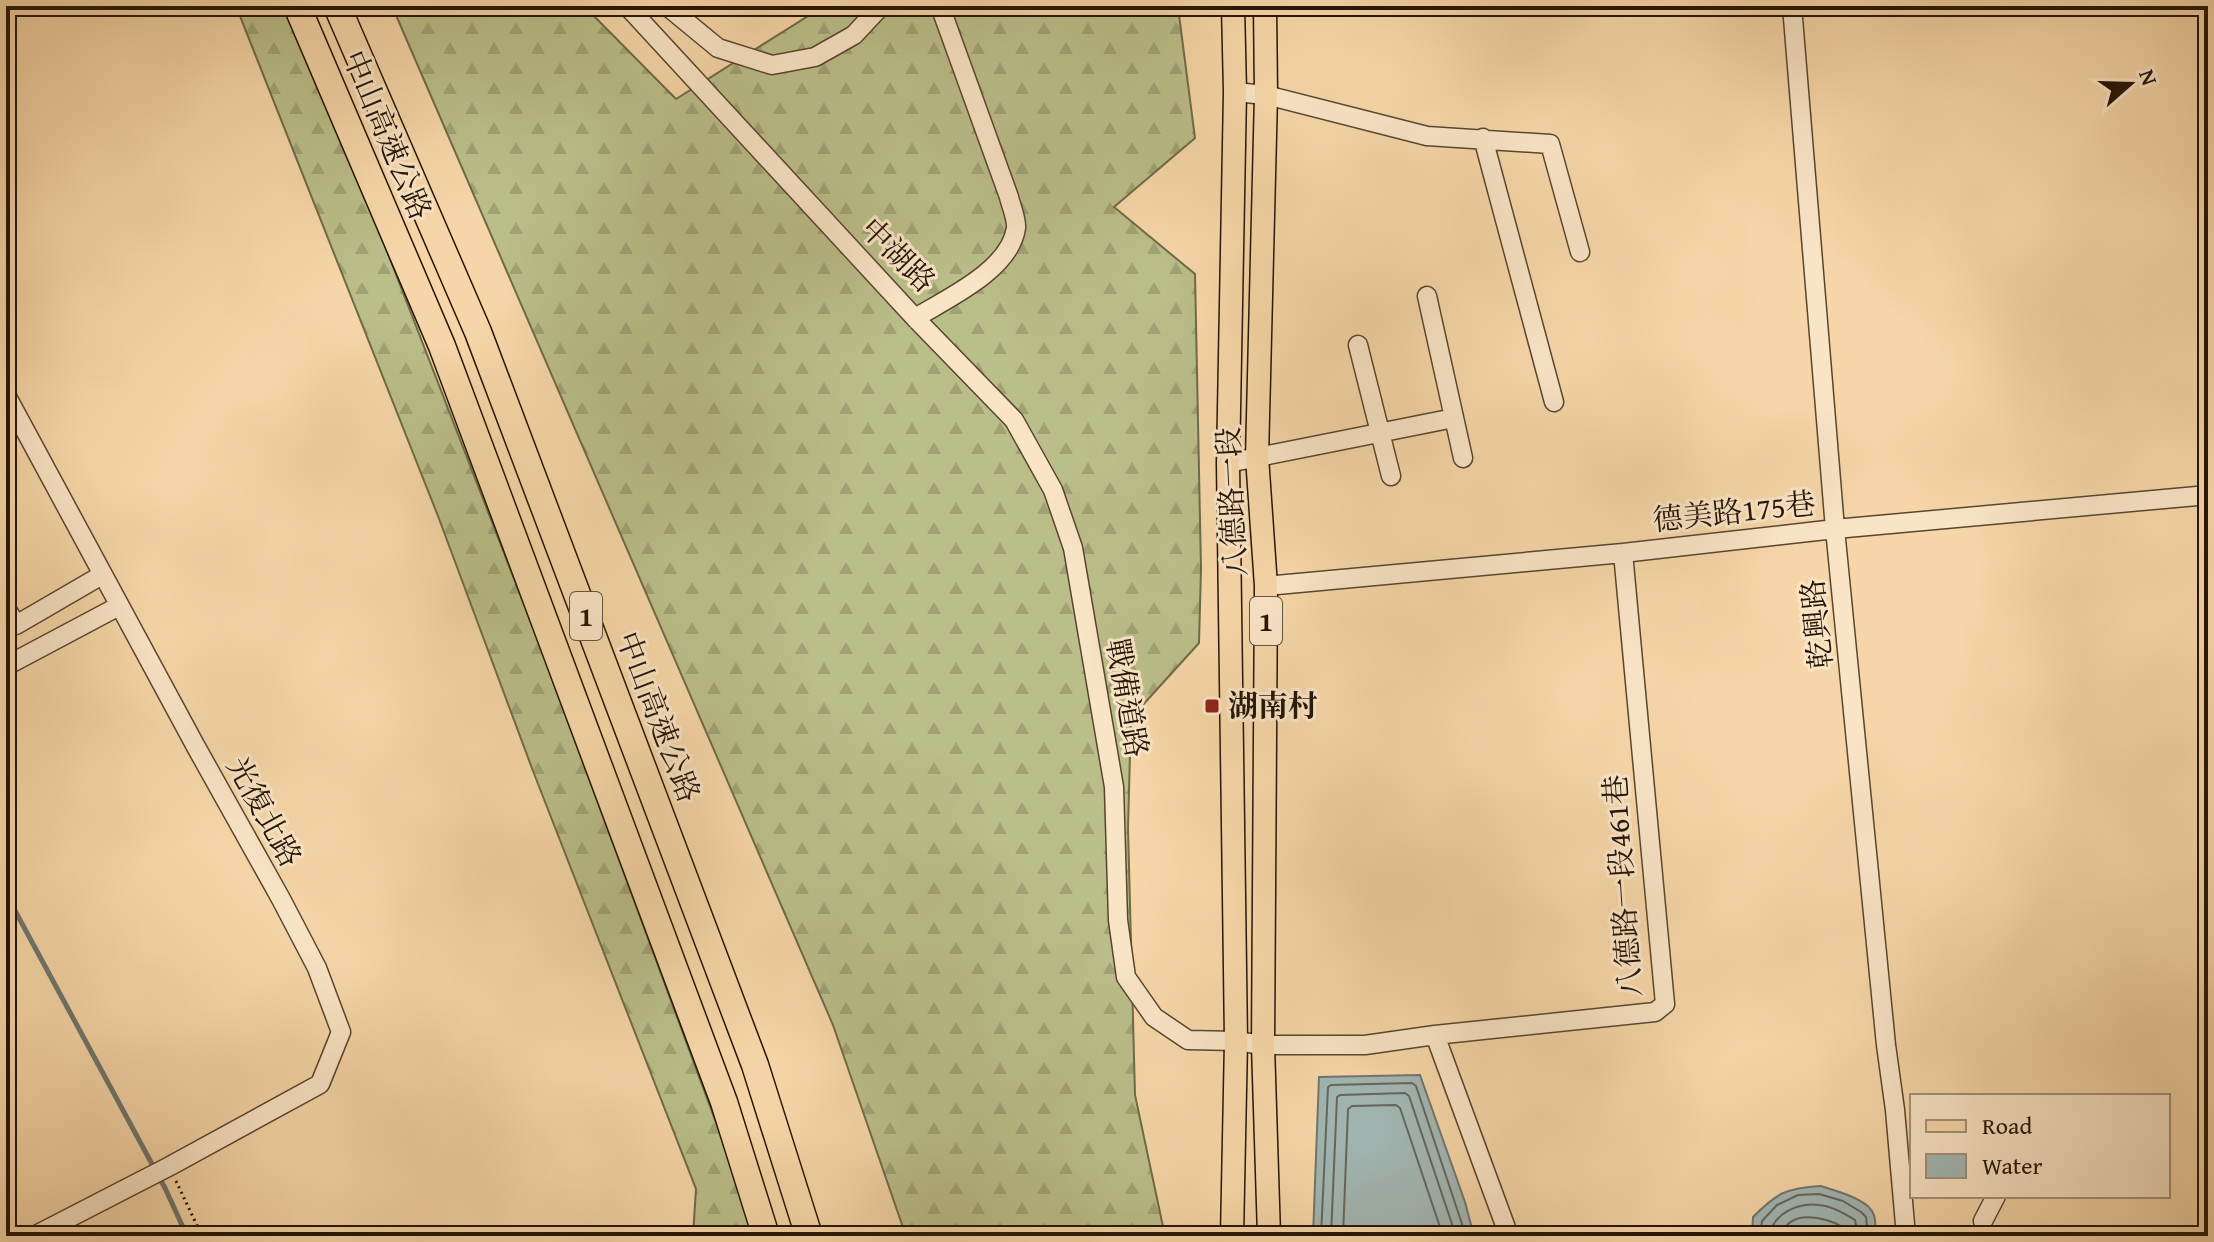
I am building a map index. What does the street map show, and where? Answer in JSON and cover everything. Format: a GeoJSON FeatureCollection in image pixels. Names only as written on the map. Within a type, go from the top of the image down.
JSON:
{"type":"FeatureCollection","features":[{"type":"Feature","properties":{"kind":"highway","name":"中山高速公路"},"geometry":{"type":"LineString","coordinates":[[297,6],[442,346],[724,1102],[766,1236]]}},
{"type":"Feature","properties":{"kind":"highway","name":"中山高速公路"},"geometry":{"type":"LineString","coordinates":[[337,6],[478,332],[755,1065],[809,1236]]}},
{"type":"Feature","properties":{"kind":"main road","name":"八德路一段"},"geometry":{"type":"LineString","coordinates":[[1232,1236],[1236,1041],[1228,463],[1235,92],[1233,6]]}},
{"type":"Feature","properties":{"kind":"main road","name":"八德路一段"},"geometry":{"type":"LineString","coordinates":[[1265,6],[1266,95],[1257,457],[1266,586],[1263,1045],[1269,1236]]}},
{"type":"Feature","properties":{"kind":"street","name":"中湖路"},"geometry":{"type":"LineString","coordinates":[[627,6],[915,318],[990,269],[1008,250],[1016,226],[1009,197],[943,10]]}},
{"type":"Feature","properties":{"kind":"street"},"geometry":{"type":"LineString","coordinates":[[667,6],[718,48],[772,65],[815,57],[854,35],[881,6]]}},
{"type":"Feature","properties":{"kind":"street","name":"乾興路"},"geometry":{"type":"LineString","coordinates":[[1792,6],[1835,529],[1886,1045],[1904,1113],[1906,1236]]}},
{"type":"Feature","properties":{"kind":"street"},"geometry":{"type":"LineString","coordinates":[[1235,92],[1266,95],[1427,136],[1550,144],[1580,252]]}},
{"type":"Feature","properties":{"kind":"street"},"geometry":{"type":"LineString","coordinates":[[1483,138],[1554,402]]}},
{"type":"Feature","properties":{"kind":"street"},"geometry":{"type":"LineString","coordinates":[[1427,296],[1463,458]]}},
{"type":"Feature","properties":{"kind":"street","name":"戰備道路"},"geometry":{"type":"LineString","coordinates":[[915,318],[1014,420],[1053,490],[1073,548],[1114,787],[1118,920],[1126,977],[1154,1017],[1188,1040],[1263,1045]]}},
{"type":"Feature","properties":{"kind":"street"},"geometry":{"type":"LineString","coordinates":[[1358,345],[1391,476]]}},
{"type":"Feature","properties":{"kind":"street","name":"光復北路"},"geometry":{"type":"LineString","coordinates":[[6,395],[281,899],[317,968],[341,1032],[320,1084],[34,1236]]}},
{"type":"Feature","properties":{"kind":"street"},"geometry":{"type":"LineString","coordinates":[[1228,463],[1454,418]]}},
{"type":"Feature","properties":{"kind":"street","name":"德美路175巷"},"geometry":{"type":"LineString","coordinates":[[1266,586],[2208,495]]}},
{"type":"Feature","properties":{"kind":"street","name":"八德路一段461巷"},"geometry":{"type":"LineString","coordinates":[[1263,1045],[1365,1045],[1655,1012],[1665,1004],[1623,553]]}},
{"type":"Feature","properties":{"kind":"street"},"geometry":{"type":"LineString","coordinates":[[6,608],[16,625],[102,575]]}},
{"type":"Feature","properties":{"kind":"street"},"geometry":{"type":"LineString","coordinates":[[6,666],[119,606]]}},
{"type":"Feature","properties":{"kind":"street"},"geometry":{"type":"LineString","coordinates":[[1435,1035],[1509,1236]]}},
{"type":"Feature","properties":{"kind":"street"},"geometry":{"type":"LineString","coordinates":[[1983,1221],[1995,1198]]}},
{"type":"Feature","properties":{"kind":"path"},"geometry":{"type":"LineString","coordinates":[[170,1166],[202,1236]]}},
{"type":"Feature","properties":{"kind":"green space"},"geometry":{"type":"Polygon","coordinates":[[[236,6],[292,6],[542,651],[739,1185],[754,1236],[693,1236],[696,1189],[533,771],[438,516],[236,6]]]}},
{"type":"Feature","properties":{"kind":"green space"},"geometry":{"type":"Polygon","coordinates":[[[392,6],[584,6],[676,99],[824,6],[1116,6],[1179,15],[1195,138],[1114,207],[1195,274],[1201,569],[1199,643],[1131,718],[1128,828],[1135,1095],[1165,1236],[906,1236],[833,1025],[392,6]]]}},
{"type":"Feature","properties":{"kind":"water"},"geometry":{"type":"Polygon","coordinates":[[[1420,1075],[1474,1236],[1313,1236],[1319,1077],[1420,1075]]]}},
{"type":"Feature","properties":{"kind":"water"},"geometry":{"type":"Polygon","coordinates":[[[1821,1186],[1866,1204],[1874,1215],[1876,1236],[1752,1236],[1753,1217],[1769,1202],[1790,1190],[1821,1186]]]}},
{"type":"Feature","properties":{"kind":"waterway"},"geometry":{"type":"LineString","coordinates":[[6,894],[165,1188],[187,1236]]}},
{"type":"Feature","properties":{"kind":"place","name":"湖南村"},"geometry":{"type":"Point","coordinates":[1212,706]}}]}
